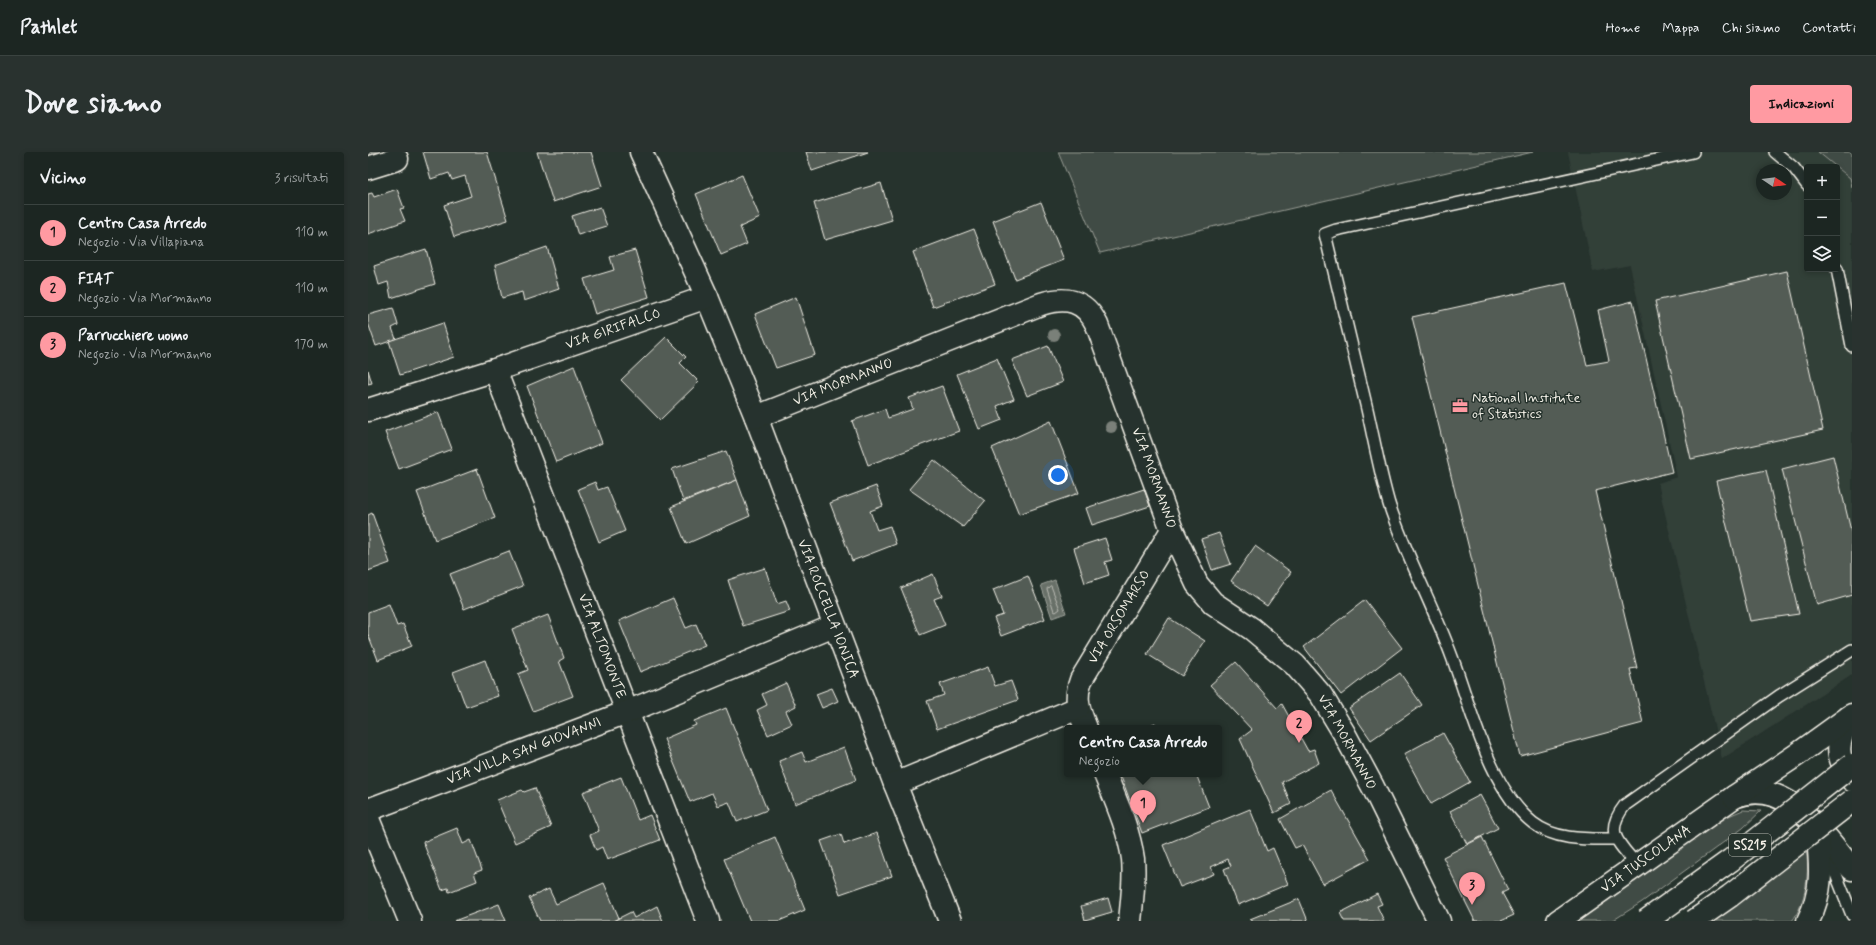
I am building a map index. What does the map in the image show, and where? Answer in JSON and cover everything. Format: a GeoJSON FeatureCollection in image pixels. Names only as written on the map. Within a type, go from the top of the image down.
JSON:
{"type":"FeatureCollection","features":[{"type":"Feature","properties":{"kind":"street"},"geometry":{"type":"LineString","coordinates":[[641,152],[707,297]]}},
{"type":"Feature","properties":{"kind":"street"},"geometry":{"type":"LineString","coordinates":[[368,168],[397,159]]}},
{"type":"Feature","properties":{"kind":"street","name":"VIA GIRIFALCO"},"geometry":{"type":"LineString","coordinates":[[368,410],[495,370],[707,297]]}},
{"type":"Feature","properties":{"kind":"street","name":"VIA ROCCELLA IONICA"},"geometry":{"type":"LineString","coordinates":[[707,297],[756,417],[834,626],[950,921]]}},
{"type":"Feature","properties":{"kind":"street","name":"VIA MORMANNO"},"geometry":{"type":"LineString","coordinates":[[756,417],[1041,304],[1055,300],[1068,300],[1084,306],[1090,312],[1097,325],[1172,530],[1195,580],[1210,600],[1225,613],[1252,629],[1305,674],[1321,695],[1344,733],[1369,780],[1439,921]]}},
{"type":"Feature","properties":{"kind":"street","name":"VIA ALTOMONTE"},"geometry":{"type":"LineString","coordinates":[[495,370],[708,921]]}},
{"type":"Feature","properties":{"kind":"street","name":"VIA ORSOMARSO"},"geometry":{"type":"LineString","coordinates":[[1082,718],[1077,694],[1081,680],[1172,530]]}},
{"type":"Feature","properties":{"kind":"street","name":"VIA VILLA SAN GIOVANNI"},"geometry":{"type":"LineString","coordinates":[[368,810],[627,712],[834,626]]}},
{"type":"Feature","properties":{"kind":"street"},"geometry":{"type":"LineString","coordinates":[[1850,716],[1839,740],[1838,752],[1842,764],[1852,780]]}},
{"type":"Feature","properties":{"kind":"street","name":"VIA TUSCOLANA"},"geometry":{"type":"LineString","coordinates":[[1558,921],[1734,797],[1798,754],[1850,716]]}},
{"type":"Feature","properties":{"kind":"street"},"geometry":{"type":"LineString","coordinates":[[895,784],[1082,718]]}},
{"type":"Feature","properties":{"kind":"street","name":"SS215"},"geometry":{"type":"LineString","coordinates":[[1646,921],[1731,860],[1852,765]]}},
{"type":"Feature","properties":{"kind":"street"},"geometry":{"type":"LineString","coordinates":[[1106,777],[1121,815],[1130,844],[1133,874],[1130,921]]}},
{"type":"Feature","properties":{"kind":"street"},"geometry":{"type":"LineString","coordinates":[[1734,797],[1744,792],[1755,791],[1776,795],[1796,806],[1817,826],[1852,869]]}},
{"type":"Feature","properties":{"kind":"street","name":"SS215"},"geometry":{"type":"LineString","coordinates":[[1694,921],[1730,896],[1852,801]]}},
{"type":"Feature","properties":{"kind":"street"},"geometry":{"type":"LineString","coordinates":[[1808,921],[1816,902],[1820,885],[1820,854],[1817,826]]}},
{"type":"Feature","properties":{"kind":"street"},"geometry":{"type":"LineString","coordinates":[[370,830],[410,921]]}},
{"type":"Feature","properties":{"kind":"lane"},"geometry":{"type":"LineString","coordinates":[[1616,839],[1569,838],[1544,830],[1532,823],[1514,804],[1491,762],[1474,723],[1452,656],[1407,550],[1389,502],[1325,234],[1336,230],[1693,152]]}},
{"type":"Feature","properties":{"kind":"lane"},"geometry":{"type":"LineString","coordinates":[[1775,152],[1794,168],[1804,181]]}},
{"type":"Feature","properties":{"kind":"lane"},"geometry":{"type":"LineString","coordinates":[[1838,272],[1852,346]]}},
{"type":"Feature","properties":{"kind":"lane"},"geometry":{"type":"LineString","coordinates":[[1637,865],[1616,839],[1614,833],[1615,819],[1631,799],[1670,774],[1780,696],[1852,650]]}},
{"type":"Feature","properties":{"kind":"lane"},"geometry":{"type":"LineString","coordinates":[[1817,826],[1852,915]]}},
{"type":"Feature","properties":{"kind":"shaded area"},"geometry":{"type":"Polygon","coordinates":[[[1058,152],[1533,152],[1100,253],[1058,152]]]}},
{"type":"Feature","properties":{"kind":"shaded area"},"geometry":{"type":"Polygon","coordinates":[[[1568,152],[1818,152],[1832,164],[1804,164],[1804,272],[1840,272],[1840,170],[1850,178],[1852,187],[1852,675],[1722,759],[1658,483],[1677,477],[1630,265],[1593,272],[1568,152]]]}},
{"type":"Feature","properties":{"kind":"shaded area"},"geometry":{"type":"Polygon","coordinates":[[[1818,152],[1852,152],[1852,187],[1850,178],[1840,170],[1840,164],[1833,164],[1818,152]]]}},
{"type":"Feature","properties":{"kind":"shaded area"},"geometry":{"type":"Polygon","coordinates":[[[1743,810],[1761,811],[1743,828],[1642,902],[1612,921],[1579,921],[1724,818],[1743,810]]]}},
{"type":"Feature","properties":{"kind":"shaded area"},"geometry":{"type":"Polygon","coordinates":[[[1806,849],[1806,886],[1801,905],[1792,921],[1709,921],[1806,849]]]}},
{"type":"Feature","properties":{"kind":"water"},"geometry":{"type":"Polygon","coordinates":[[[1055,580],[1066,613],[1052,618],[1041,585],[1055,580]]]}},
{"type":"Feature","properties":{"kind":"building"},"geometry":{"type":"Polygon","coordinates":[[[368,152],[389,152],[368,158],[368,152]]]}},
{"type":"Feature","properties":{"kind":"building"},"geometry":{"type":"Polygon","coordinates":[[[423,152],[487,152],[508,220],[454,237],[444,205],[471,196],[465,176],[452,180],[449,173],[431,179],[423,152]]]}},
{"type":"Feature","properties":{"kind":"building"},"geometry":{"type":"Polygon","coordinates":[[[537,152],[591,152],[602,186],[553,202],[537,152]]]}},
{"type":"Feature","properties":{"kind":"building"},"geometry":{"type":"Polygon","coordinates":[[[806,152],[868,152],[812,171],[806,152]]]}},
{"type":"Feature","properties":{"kind":"building"},"geometry":{"type":"Polygon","coordinates":[[[742,175],[760,218],[740,227],[747,244],[721,255],[696,194],[742,175]]]}},
{"type":"Feature","properties":{"kind":"building"},"geometry":{"type":"Polygon","coordinates":[[[881,183],[892,220],[825,240],[814,203],[881,183]]]}},
{"type":"Feature","properties":{"kind":"building"},"geometry":{"type":"Polygon","coordinates":[[[397,189],[404,208],[400,209],[405,221],[368,234],[368,194],[372,193],[374,197],[397,189]]]}},
{"type":"Feature","properties":{"kind":"building"},"geometry":{"type":"Polygon","coordinates":[[[1041,202],[1064,260],[1015,279],[993,221],[1041,202]]]}},
{"type":"Feature","properties":{"kind":"building"},"geometry":{"type":"Polygon","coordinates":[[[600,207],[607,226],[578,235],[572,216],[600,207]]]}},
{"type":"Feature","properties":{"kind":"building"},"geometry":{"type":"Polygon","coordinates":[[[974,229],[995,284],[933,307],[913,252],[974,229]]]}},
{"type":"Feature","properties":{"kind":"building"},"geometry":{"type":"Polygon","coordinates":[[[547,247],[559,289],[524,301],[522,292],[502,298],[495,265],[547,247]]]}},
{"type":"Feature","properties":{"kind":"building"},"geometry":{"type":"Polygon","coordinates":[[[426,249],[435,284],[391,298],[388,282],[379,285],[374,266],[426,249]]]}},
{"type":"Feature","properties":{"kind":"building"},"geometry":{"type":"Polygon","coordinates":[[[635,250],[649,297],[595,314],[584,279],[614,270],[610,257],[635,250]]]}},
{"type":"Feature","properties":{"kind":"building"},"geometry":{"type":"Polygon","coordinates":[[[1787,271],[1823,430],[1691,459],[1655,301],[1787,271]]]}},
{"type":"Feature","properties":{"kind":"building"},"geometry":{"type":"Polygon","coordinates":[[[1566,283],[1587,365],[1609,361],[1598,310],[1633,301],[1672,472],[1595,491],[1637,668],[1630,669],[1643,723],[1520,756],[1412,317],[1566,283]]]}},
{"type":"Feature","properties":{"kind":"building"},"geometry":{"type":"Polygon","coordinates":[[[796,297],[815,355],[776,368],[755,314],[796,297]]]}},
{"type":"Feature","properties":{"kind":"building"},"geometry":{"type":"Polygon","coordinates":[[[393,308],[398,325],[392,328],[396,339],[376,346],[368,323],[368,315],[393,308]]]}},
{"type":"Feature","properties":{"kind":"building"},"geometry":{"type":"Polygon","coordinates":[[[443,323],[454,357],[400,375],[389,341],[443,323]]]}},
{"type":"Feature","properties":{"kind":"building"},"geometry":{"type":"Polygon","coordinates":[[[666,337],[686,357],[680,363],[699,382],[660,420],[621,380],[666,337]]]}},
{"type":"Feature","properties":{"kind":"building"},"geometry":{"type":"Polygon","coordinates":[[[1048,346],[1063,382],[1027,396],[1012,360],[1048,346]]]}},
{"type":"Feature","properties":{"kind":"building"},"geometry":{"type":"Polygon","coordinates":[[[997,358],[1014,399],[997,406],[1002,420],[979,429],[957,374],[997,358]]]}},
{"type":"Feature","properties":{"kind":"building"},"geometry":{"type":"Polygon","coordinates":[[[574,366],[602,443],[556,462],[527,386],[574,366]]]}},
{"type":"Feature","properties":{"kind":"building"},"geometry":{"type":"Polygon","coordinates":[[[368,370],[372,383],[368,384],[368,370]]]}},
{"type":"Feature","properties":{"kind":"building"},"geometry":{"type":"Polygon","coordinates":[[[942,386],[959,431],[868,465],[852,421],[885,409],[888,418],[913,409],[909,398],[942,386]]]}},
{"type":"Feature","properties":{"kind":"building"},"geometry":{"type":"Polygon","coordinates":[[[438,412],[452,449],[399,469],[385,432],[438,412]]]}},
{"type":"Feature","properties":{"kind":"building"},"geometry":{"type":"Polygon","coordinates":[[[1051,421],[1079,493],[1019,514],[992,448],[1051,421]]]}},
{"type":"Feature","properties":{"kind":"building"},"geometry":{"type":"Polygon","coordinates":[[[726,451],[737,480],[683,501],[672,469],[726,451]]]}},
{"type":"Feature","properties":{"kind":"building"},"geometry":{"type":"Polygon","coordinates":[[[1833,456],[1852,535],[1852,595],[1817,605],[1782,469],[1833,456]]]}},
{"type":"Feature","properties":{"kind":"building"},"geometry":{"type":"Polygon","coordinates":[[[934,460],[985,501],[963,527],[909,489],[934,460]]]}},
{"type":"Feature","properties":{"kind":"building"},"geometry":{"type":"Polygon","coordinates":[[[477,469],[495,518],[435,540],[417,492],[477,469]]]}},
{"type":"Feature","properties":{"kind":"building"},"geometry":{"type":"Polygon","coordinates":[[[1766,470],[1799,614],[1750,621],[1716,481],[1766,470]]]}},
{"type":"Feature","properties":{"kind":"building"},"geometry":{"type":"Polygon","coordinates":[[[737,480],[750,516],[686,544],[671,507],[737,480]]]}},
{"type":"Feature","properties":{"kind":"building"},"geometry":{"type":"Polygon","coordinates":[[[595,482],[598,490],[607,487],[625,531],[599,542],[578,489],[595,482]]]}},
{"type":"Feature","properties":{"kind":"building"},"geometry":{"type":"Polygon","coordinates":[[[876,486],[883,506],[870,511],[877,530],[890,526],[896,544],[852,561],[830,503],[876,486]]]}},
{"type":"Feature","properties":{"kind":"building"},"geometry":{"type":"Polygon","coordinates":[[[1144,489],[1150,506],[1092,525],[1086,508],[1144,489]]]}},
{"type":"Feature","properties":{"kind":"building"},"geometry":{"type":"Polygon","coordinates":[[[372,513],[390,563],[368,571],[368,515],[372,513]]]}},
{"type":"Feature","properties":{"kind":"building"},"geometry":{"type":"Polygon","coordinates":[[[1219,533],[1231,564],[1212,570],[1201,539],[1219,533]]]}},
{"type":"Feature","properties":{"kind":"building"},"geometry":{"type":"Polygon","coordinates":[[[1105,538],[1112,560],[1105,562],[1109,575],[1085,583],[1074,548],[1105,538]]]}},
{"type":"Feature","properties":{"kind":"building"},"geometry":{"type":"Polygon","coordinates":[[[1255,546],[1291,572],[1267,606],[1231,581],[1255,546]]]}},
{"type":"Feature","properties":{"kind":"building"},"geometry":{"type":"Polygon","coordinates":[[[509,551],[523,586],[464,609],[450,574],[509,551]]]}},
{"type":"Feature","properties":{"kind":"building"},"geometry":{"type":"Polygon","coordinates":[[[765,568],[777,604],[786,601],[790,611],[743,626],[728,580],[765,568]]]}},
{"type":"Feature","properties":{"kind":"building"},"geometry":{"type":"Polygon","coordinates":[[[933,574],[942,596],[934,599],[945,625],[920,635],[901,588],[933,574]]]}},
{"type":"Feature","properties":{"kind":"building"},"geometry":{"type":"Polygon","coordinates":[[[1028,576],[1045,619],[1001,636],[994,618],[1003,615],[993,590],[1028,576]]]}},
{"type":"Feature","properties":{"kind":"building"},"geometry":{"type":"Polygon","coordinates":[[[673,598],[686,628],[696,624],[705,645],[640,672],[619,621],[673,598]]]}},
{"type":"Feature","properties":{"kind":"building"},"geometry":{"type":"Polygon","coordinates":[[[1365,600],[1402,648],[1341,695],[1304,647],[1365,600]]]}},
{"type":"Feature","properties":{"kind":"building"},"geometry":{"type":"Polygon","coordinates":[[[389,604],[397,626],[403,624],[412,646],[378,660],[368,634],[368,612],[389,604]]]}},
{"type":"Feature","properties":{"kind":"building"},"geometry":{"type":"Polygon","coordinates":[[[548,615],[564,658],[559,661],[573,696],[533,711],[518,674],[528,670],[512,629],[548,615]]]}},
{"type":"Feature","properties":{"kind":"building"},"geometry":{"type":"Polygon","coordinates":[[[1169,618],[1205,641],[1182,676],[1147,654],[1169,618]]]}},
{"type":"Feature","properties":{"kind":"building"},"geometry":{"type":"Polygon","coordinates":[[[485,660],[498,696],[466,707],[453,672],[485,660]]]}},
{"type":"Feature","properties":{"kind":"building"},"geometry":{"type":"Polygon","coordinates":[[[1236,662],[1277,708],[1282,704],[1308,751],[1314,749],[1319,763],[1282,782],[1291,804],[1274,813],[1240,739],[1252,730],[1210,685],[1236,662]]]}},
{"type":"Feature","properties":{"kind":"building"},"geometry":{"type":"Polygon","coordinates":[[[988,667],[995,686],[1011,681],[1018,700],[937,729],[927,701],[944,695],[940,684],[988,667]]]}},
{"type":"Feature","properties":{"kind":"building"},"geometry":{"type":"Polygon","coordinates":[[[1400,673],[1422,705],[1371,740],[1349,708],[1400,673]]]}},
{"type":"Feature","properties":{"kind":"building"},"geometry":{"type":"Polygon","coordinates":[[[786,683],[796,706],[786,711],[792,724],[768,735],[757,710],[767,705],[762,694],[786,683]]]}},
{"type":"Feature","properties":{"kind":"building"},"geometry":{"type":"Polygon","coordinates":[[[832,688],[838,701],[822,708],[816,694],[832,688]]]}},
{"type":"Feature","properties":{"kind":"building"},"geometry":{"type":"Polygon","coordinates":[[[726,708],[767,810],[737,822],[729,802],[718,806],[712,793],[690,802],[664,739],[696,725],[694,721],[726,708]]]}},
{"type":"Feature","properties":{"kind":"building"},"geometry":{"type":"Polygon","coordinates":[[[1443,733],[1470,782],[1431,804],[1404,754],[1443,733]]]}},
{"type":"Feature","properties":{"kind":"building"},"geometry":{"type":"Polygon","coordinates":[[[844,747],[856,780],[795,804],[779,761],[802,752],[806,762],[844,747]]]}},
{"type":"Feature","properties":{"kind":"building"},"geometry":{"type":"Polygon","coordinates":[[[621,777],[638,820],[650,815],[660,840],[607,860],[602,847],[596,850],[590,835],[599,831],[583,792],[621,777]]]}},
{"type":"Feature","properties":{"kind":"building"},"geometry":{"type":"Polygon","coordinates":[[[1121,777],[1197,777],[1209,807],[1142,833],[1121,777]]]}},
{"type":"Feature","properties":{"kind":"building"},"geometry":{"type":"Polygon","coordinates":[[[535,788],[551,827],[515,843],[497,800],[522,790],[524,792],[535,788]]]}},
{"type":"Feature","properties":{"kind":"building"},"geometry":{"type":"Polygon","coordinates":[[[1331,790],[1370,859],[1323,884],[1302,845],[1295,848],[1280,819],[1331,790]]]}},
{"type":"Feature","properties":{"kind":"building"},"geometry":{"type":"Polygon","coordinates":[[[1480,795],[1498,828],[1467,844],[1450,811],[1480,795]]]}},
{"type":"Feature","properties":{"kind":"building"},"geometry":{"type":"Polygon","coordinates":[[[1250,809],[1267,851],[1273,848],[1288,884],[1238,905],[1224,869],[1231,866],[1228,859],[1211,867],[1214,874],[1180,887],[1163,845],[1250,809]]]}},
{"type":"Feature","properties":{"kind":"building"},"geometry":{"type":"Polygon","coordinates":[[[457,828],[463,844],[471,840],[482,870],[474,873],[477,881],[449,892],[448,888],[442,890],[423,842],[457,828]]]}},
{"type":"Feature","properties":{"kind":"building"},"geometry":{"type":"Polygon","coordinates":[[[877,833],[892,876],[840,894],[821,841],[841,834],[844,844],[877,833]]]}},
{"type":"Feature","properties":{"kind":"building"},"geometry":{"type":"Polygon","coordinates":[[[775,837],[805,910],[779,921],[750,921],[724,859],[775,837]]]}},
{"type":"Feature","properties":{"kind":"building"},"geometry":{"type":"Polygon","coordinates":[[[1482,837],[1508,890],[1502,893],[1514,915],[1501,921],[1475,921],[1443,857],[1482,837]]]}},
{"type":"Feature","properties":{"kind":"building"},"geometry":{"type":"Polygon","coordinates":[[[604,883],[619,918],[613,921],[540,921],[529,898],[549,889],[556,904],[604,883]]]}},
{"type":"Feature","properties":{"kind":"building"},"geometry":{"type":"Polygon","coordinates":[[[1377,894],[1382,904],[1377,906],[1384,921],[1344,921],[1340,913],[1377,894]]]}},
{"type":"Feature","properties":{"kind":"building"},"geometry":{"type":"Polygon","coordinates":[[[1108,898],[1112,912],[1085,920],[1081,906],[1108,898]]]}},
{"type":"Feature","properties":{"kind":"building"},"geometry":{"type":"Polygon","coordinates":[[[1299,899],[1308,921],[1251,921],[1250,919],[1299,899]]]}},
{"type":"Feature","properties":{"kind":"building"},"geometry":{"type":"Polygon","coordinates":[[[499,904],[506,921],[454,921],[499,904]]]}},
{"type":"Feature","properties":{"kind":"building"},"geometry":{"type":"Polygon","coordinates":[[[657,906],[663,921],[613,921],[631,912],[634,918],[657,906]]]}},
{"type":"Feature","properties":{"kind":"place","name":"National Institute of Statistics"},"geometry":{"type":"Point","coordinates":[1460,406]}},
{"type":"Feature","properties":{"kind":"place","name":"FIAT"},"geometry":{"type":"Point","coordinates":[1299,743]}},
{"type":"Feature","properties":{"kind":"place","name":"Centro Casa Arredo"},"geometry":{"type":"Point","coordinates":[1143,823]}},
{"type":"Feature","properties":{"kind":"place","name":"Parrucchiere uomo"},"geometry":{"type":"Point","coordinates":[1472,905]}}]}
